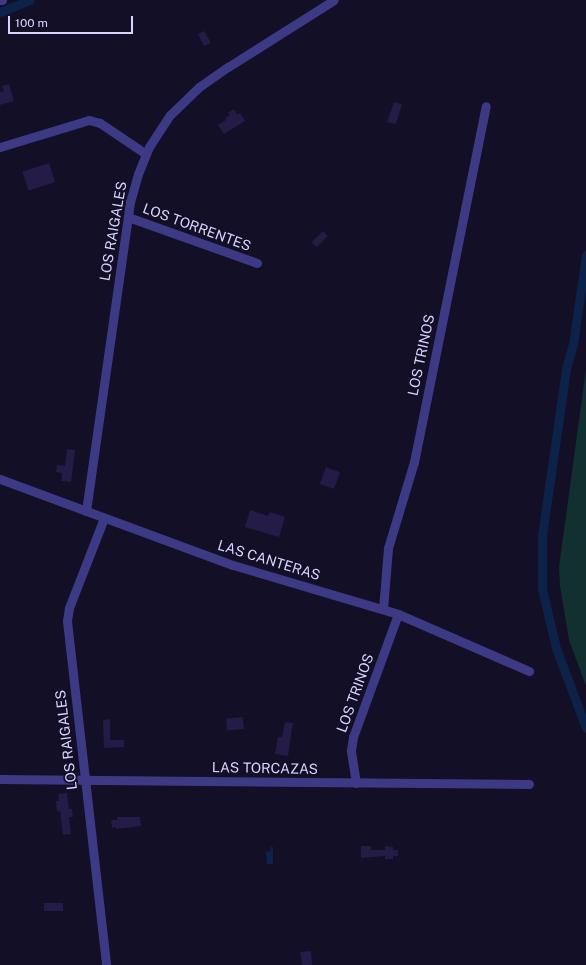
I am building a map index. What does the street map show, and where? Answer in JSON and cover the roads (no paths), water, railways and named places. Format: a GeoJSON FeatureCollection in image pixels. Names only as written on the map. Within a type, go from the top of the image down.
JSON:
{"type":"FeatureCollection","features":[{"type":"Feature","properties":{"kind":"street","name":"LOS RAIGALES"},"geometry":{"type":"LineString","coordinates":[[86,511],[128,217],[134,188],[146,154],[159,130],[170,115],[199,87],[334,0]]}},
{"type":"Feature","properties":{"kind":"street","name":"LOS TRINOS"},"geometry":{"type":"LineString","coordinates":[[383,609],[388,548],[414,462],[486,106]]}},
{"type":"Feature","properties":{"kind":"street"},"geometry":{"type":"LineString","coordinates":[[0,147],[89,120],[100,123],[146,154]]}},
{"type":"Feature","properties":{"kind":"street","name":"LOS TORRENTES"},"geometry":{"type":"LineString","coordinates":[[128,217],[257,263]]}},
{"type":"Feature","properties":{"kind":"street","name":"LAS CANTERAS"},"geometry":{"type":"LineString","coordinates":[[0,479],[251,571],[398,614],[529,671]]}},
{"type":"Feature","properties":{"kind":"street","name":"LOS RAIGALES"},"geometry":{"type":"LineString","coordinates":[[104,518],[69,608],[66,621],[106,965]]}},
{"type":"Feature","properties":{"kind":"street","name":"LOS TRINOS"},"geometry":{"type":"LineString","coordinates":[[356,783],[351,750],[352,737],[398,614]]}},
{"type":"Feature","properties":{"kind":"street","name":"LAS TORCAZAS"},"geometry":{"type":"LineString","coordinates":[[0,779],[529,784]]}},
{"type":"Feature","properties":{"kind":"water"},"geometry":{"type":"Polygon","coordinates":[[[270,847],[273,847],[273,864],[267,864],[266,852],[271,851],[270,847]]]}},
{"type":"Feature","properties":{"kind":"waterway"},"geometry":{"type":"LineString","coordinates":[[0,12],[30,0]]}},
{"type":"Feature","properties":{"kind":"waterway"},"geometry":{"type":"LineString","coordinates":[[586,255],[573,344],[566,369],[542,535],[542,589],[556,648],[586,728]]}}]}
